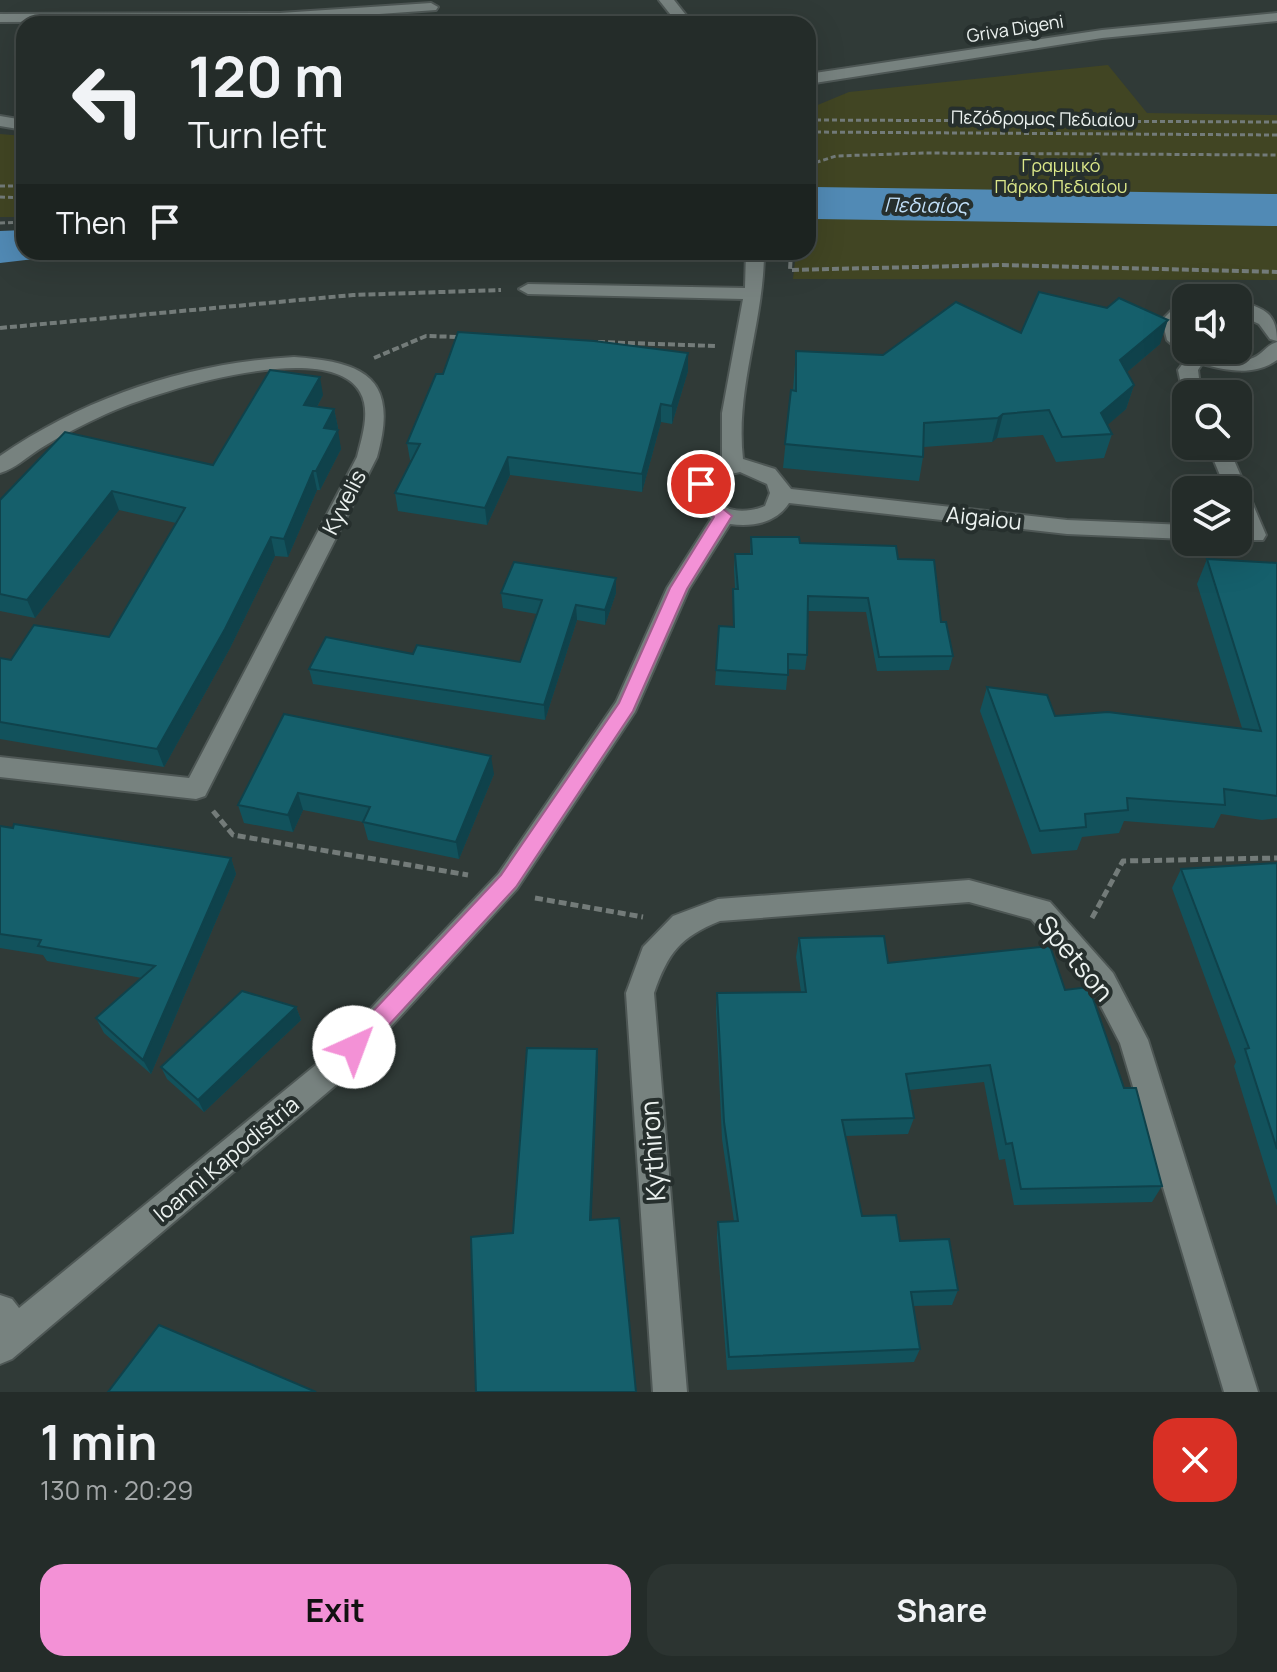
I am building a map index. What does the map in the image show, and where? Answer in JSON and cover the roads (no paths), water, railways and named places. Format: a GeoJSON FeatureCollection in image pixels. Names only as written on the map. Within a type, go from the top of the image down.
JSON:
{"type":"FeatureCollection","features":[{"type":"Feature","properties":{"kind":"street"},"geometry":{"type":"LineString","coordinates":[[666,0],[679,16]]}},
{"type":"Feature","properties":{"kind":"street"},"geometry":{"type":"LineString","coordinates":[[1237,0],[1256,19]]}},
{"type":"Feature","properties":{"kind":"street"},"geometry":{"type":"LineString","coordinates":[[291,16],[429,4]]}},
{"type":"Feature","properties":{"kind":"street","name":"Griva Digeni"},"geometry":{"type":"LineString","coordinates":[[816,78],[1102,34],[1277,17]]}},
{"type":"Feature","properties":{"kind":"street"},"geometry":{"type":"LineString","coordinates":[[733,466],[728,438],[753,294],[755,260]]}},
{"type":"Feature","properties":{"kind":"street"},"geometry":{"type":"LineString","coordinates":[[528,289],[753,294]]}},
{"type":"Feature","properties":{"kind":"street"},"geometry":{"type":"LineString","coordinates":[[1252,314],[1266,320],[1277,335]]}},
{"type":"Feature","properties":{"kind":"street"},"geometry":{"type":"LineString","coordinates":[[1252,364],[1266,360],[1277,348]]}},
{"type":"Feature","properties":{"kind":"street","name":"Kyvelis"},"geometry":{"type":"LineString","coordinates":[[0,466],[28,446],[88,414],[158,386],[226,370],[277,363],[318,364],[349,371],[365,383],[375,405],[375,428],[367,457],[196,789],[0,767]]}},
{"type":"Feature","properties":{"kind":"street"},"geometry":{"type":"LineString","coordinates":[[733,466],[766,471],[781,486],[782,495],[773,511],[750,519],[724,516],[705,503],[701,484],[715,471],[733,466]]}},
{"type":"Feature","properties":{"kind":"street","name":"Aigaiou"},"geometry":{"type":"LineString","coordinates":[[782,495],[1067,527],[1172,531]]}},
{"type":"Feature","properties":{"kind":"street","name":"Ioanni Kapodistria"},"geometry":{"type":"LineString","coordinates":[[6,1329],[333,1069],[504,886],[626,706],[678,588],[724,516]]}},
{"type":"Feature","properties":{"kind":"street","name":"Spetson"},"geometry":{"type":"LineString","coordinates":[[683,924],[718,910],[969,891],[1040,910],[1103,982],[1134,1040],[1241,1392]]}},
{"type":"Feature","properties":{"kind":"street","name":"Kythiron"},"geometry":{"type":"LineString","coordinates":[[670,1392],[640,993],[653,956],[683,924]]}},
{"type":"Feature","properties":{"kind":"waterway","name":"Πεδιαίος"},"geometry":{"type":"LineString","coordinates":[[816,203],[1277,210]]}},
{"type":"Feature","properties":{"kind":"waterway","name":"Πεδιαίος"},"geometry":{"type":"LineString","coordinates":[[0,247],[16,246]]}},
{"type":"Feature","properties":{"kind":"park label","name":"Γραμμικό Πάρκο Πεδιαίου"},"geometry":{"type":"Point","coordinates":[1061,175]}}]}
